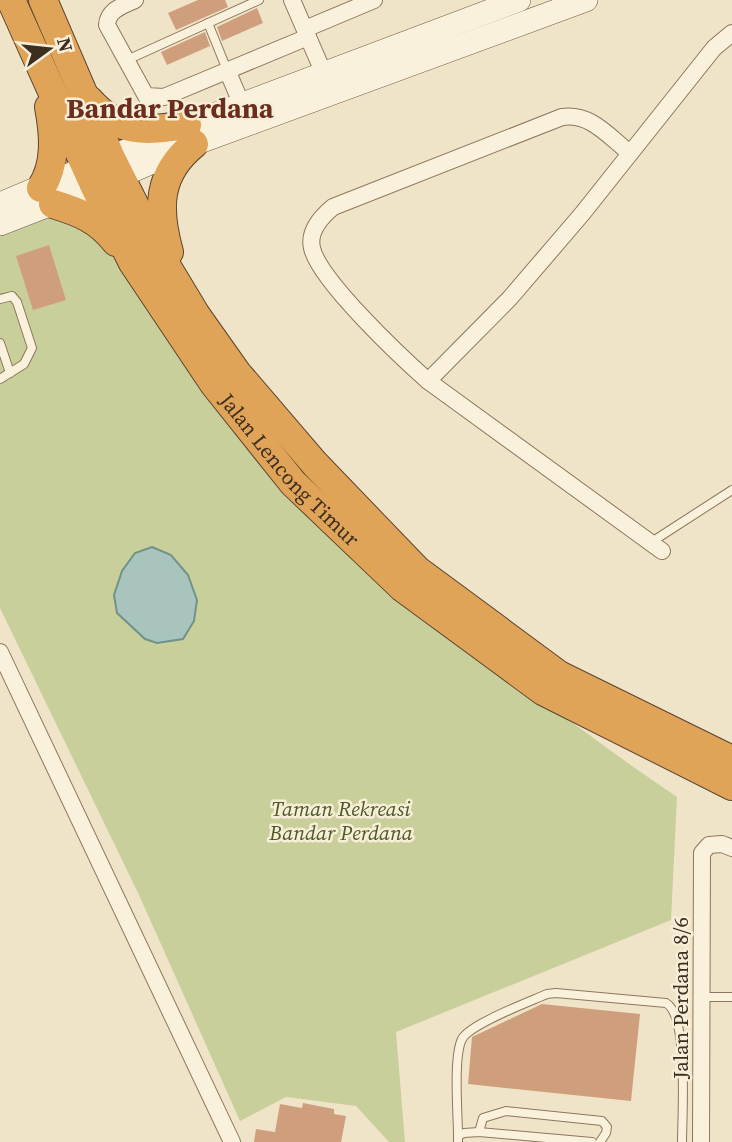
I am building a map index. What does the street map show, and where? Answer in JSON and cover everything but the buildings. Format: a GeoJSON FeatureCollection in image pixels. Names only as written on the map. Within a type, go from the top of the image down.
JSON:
{"type":"FeatureCollection","features":[{"type":"Feature","properties":{"kind":"highway","name":"Jalan Lencong Timur"},"geometry":{"type":"LineString","coordinates":[[11,0],[42,71],[103,172],[158,252],[196,315],[237,373],[316,464],[417,570],[559,675],[732,760]]}},
{"type":"Feature","properties":{"kind":"highway","name":"Jalan Lencong Timur"},"geometry":{"type":"LineString","coordinates":[[43,0],[77,79],[103,172],[133,263],[214,384],[293,483],[402,588],[543,691],[732,786]]}},
{"type":"Feature","properties":{"kind":"highway"},"geometry":{"type":"LineString","coordinates":[[42,71],[54,132],[47,196],[81,212],[107,231],[133,263]]}},
{"type":"Feature","properties":{"kind":"highway"},"geometry":{"type":"LineString","coordinates":[[77,79],[97,109],[117,124],[128,128],[191,135],[164,184],[161,210],[172,263],[196,315]]}},
{"type":"Feature","properties":{"kind":"street"},"geometry":{"type":"LineString","coordinates":[[135,0],[114,10],[107,19],[107,25],[146,96],[164,97],[374,0]]}},
{"type":"Feature","properties":{"kind":"street"},"geometry":{"type":"LineString","coordinates":[[292,0],[328,84]]}},
{"type":"Feature","properties":{"kind":"street"},"geometry":{"type":"LineString","coordinates":[[191,135],[242,105],[328,84],[519,0]]}},
{"type":"Feature","properties":{"kind":"street"},"geometry":{"type":"LineString","coordinates":[[0,224],[47,196],[191,135],[328,84],[562,4],[586,0]]}},
{"type":"Feature","properties":{"kind":"street"},"geometry":{"type":"LineString","coordinates":[[428,381],[510,298],[582,214],[714,48],[732,33]]}},
{"type":"Feature","properties":{"kind":"street"},"geometry":{"type":"LineString","coordinates":[[227,70],[242,105]]}},
{"type":"Feature","properties":{"kind":"street"},"geometry":{"type":"LineString","coordinates":[[630,153],[586,118],[575,115],[562,117],[347,199],[323,215],[312,237],[312,247],[320,268],[392,349],[428,381],[656,547]]}},
{"type":"Feature","properties":{"kind":"street"},"geometry":{"type":"LineString","coordinates":[[0,204],[47,196]]}},
{"type":"Feature","properties":{"kind":"street"},"geometry":{"type":"LineString","coordinates":[[0,652],[232,1142]]}},
{"type":"Feature","properties":{"kind":"street","name":"Jalan Perdana 8/6"},"geometry":{"type":"LineString","coordinates":[[701,1142],[702,853],[709,845],[722,844],[732,848]]}},
{"type":"Feature","properties":{"kind":"lane"},"geometry":{"type":"LineString","coordinates":[[127,60],[258,0]]}},
{"type":"Feature","properties":{"kind":"lane"},"geometry":{"type":"LineString","coordinates":[[208,23],[227,70]]}},
{"type":"Feature","properties":{"kind":"lane"},"geometry":{"type":"LineString","coordinates":[[0,299],[12,296],[17,302],[32,348],[24,364],[0,379]]}},
{"type":"Feature","properties":{"kind":"lane"},"geometry":{"type":"LineString","coordinates":[[0,343],[10,373]]}},
{"type":"Feature","properties":{"kind":"lane"},"geometry":{"type":"LineString","coordinates":[[656,547],[732,490]]}},
{"type":"Feature","properties":{"kind":"lane"},"geometry":{"type":"LineString","coordinates":[[458,1139],[458,1055],[462,1039],[484,1023],[547,994],[556,993],[666,1003],[672,1006],[682,1047],[682,1142]]}},
{"type":"Feature","properties":{"kind":"lane"},"geometry":{"type":"LineString","coordinates":[[702,997],[732,997]]}},
{"type":"Feature","properties":{"kind":"lane"},"geometry":{"type":"LineString","coordinates":[[479,1132],[483,1118],[506,1111],[602,1121],[607,1127],[600,1142]]}},
{"type":"Feature","properties":{"kind":"lane"},"geometry":{"type":"LineString","coordinates":[[458,1139],[464,1133],[479,1132],[592,1142]]}},
{"type":"Feature","properties":{"kind":"green space","name":"Taman Rekreasi Bandar Perdana"},"geometry":{"type":"Polygon","coordinates":[[[54,212],[98,232],[169,336],[450,634],[677,797],[671,920],[396,1032],[405,1142],[389,1142],[356,1106],[286,1097],[240,1121],[139,895],[0,608],[0,234],[54,212]]]}},
{"type":"Feature","properties":{"kind":"water"},"geometry":{"type":"Polygon","coordinates":[[[152,547],[171,555],[188,575],[197,600],[194,621],[183,639],[157,643],[145,639],[117,613],[114,595],[122,571],[135,553],[152,547]]]}},
{"type":"Feature","properties":{"kind":"district","name":"Bandar Perdana"},"geometry":{"type":"Point","coordinates":[170,108]}}]}
